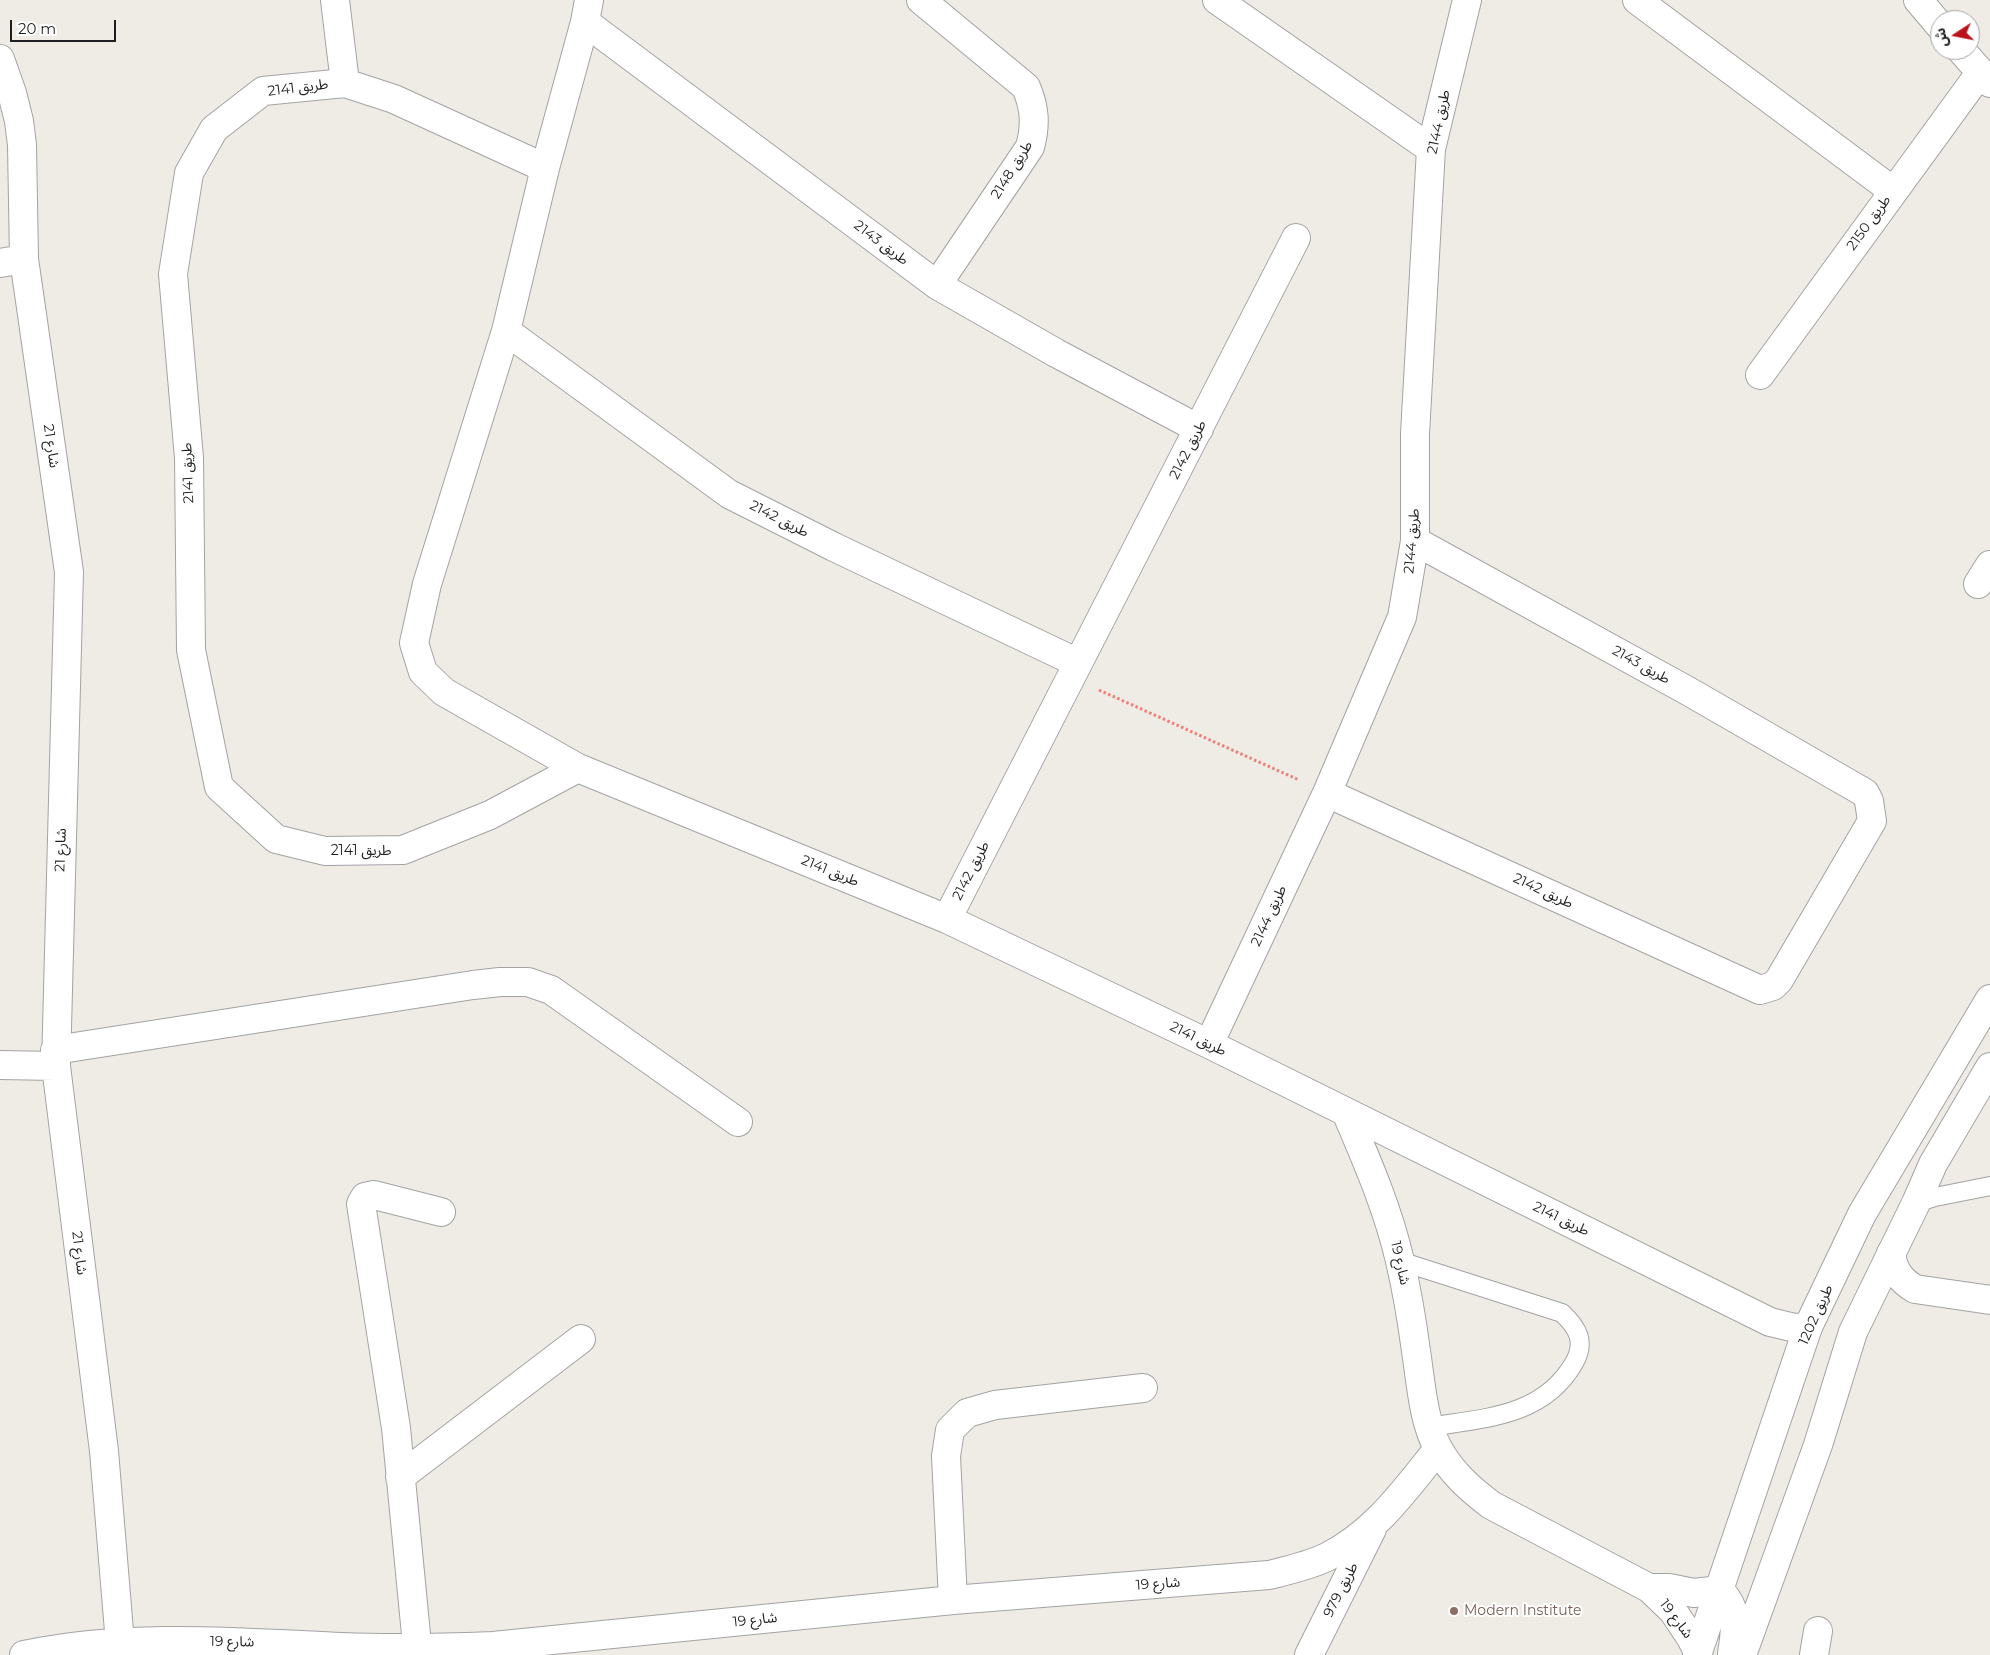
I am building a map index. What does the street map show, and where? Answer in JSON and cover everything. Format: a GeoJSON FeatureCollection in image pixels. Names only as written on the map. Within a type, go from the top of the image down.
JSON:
{"type":"FeatureCollection","features":[{"type":"Feature","properties":{"kind":"street"},"geometry":{"type":"LineString","coordinates":[[335,0],[345,83]]}},
{"type":"Feature","properties":{"kind":"street","name":"طريق 2148"},"geometry":{"type":"LineString","coordinates":[[921,0],[1026,87],[1032,101],[1035,116],[1034,132],[1030,147],[937,285]]}},
{"type":"Feature","properties":{"kind":"street"},"geometry":{"type":"LineString","coordinates":[[1217,0],[1431,149]]}},
{"type":"Feature","properties":{"kind":"street","name":"طريق 2144"},"geometry":{"type":"LineString","coordinates":[[1209,1044],[1327,792],[1402,617],[1414,541],[1415,434],[1431,149],[1467,0]]}},
{"type":"Feature","properties":{"kind":"street"},"geometry":{"type":"LineString","coordinates":[[1637,0],[1893,191]]}},
{"type":"Feature","properties":{"kind":"street"},"geometry":{"type":"LineString","coordinates":[[1918,0],[1930,14]]}},
{"type":"Feature","properties":{"kind":"street","name":"طريق 2141"},"geometry":{"type":"LineString","coordinates":[[587,11],[506,331],[427,584],[414,643],[423,672],[444,692],[578,768],[947,919],[1209,1044],[1770,1322],[1795,1328],[1808,1327]]}},
{"type":"Feature","properties":{"kind":"street","name":"طريق 2143"},"geometry":{"type":"LineString","coordinates":[[587,11],[937,285],[1056,353],[1199,429]]}},
{"type":"Feature","properties":{"kind":"street","name":"شارع 21"},"geometry":{"type":"LineString","coordinates":[[0,59],[12,93],[19,121],[11,147],[12,261],[69,572],[56,1058],[104,1451],[121,1649]]}},
{"type":"Feature","properties":{"kind":"street","name":"طريق 2150"},"geometry":{"type":"LineString","coordinates":[[1760,375],[1893,191],[1985,78],[1970,60]]}},
{"type":"Feature","properties":{"kind":"street","name":"طريق 2141"},"geometry":{"type":"LineString","coordinates":[[546,168],[394,100],[345,83],[263,91],[214,129],[189,173],[173,274],[189,458],[191,650],[219,787],[276,839],[325,851],[403,850],[490,815],[578,768]]}},
{"type":"Feature","properties":{"kind":"street","name":"طريق 2142"},"geometry":{"type":"LineString","coordinates":[[947,919],[1296,238]]}},
{"type":"Feature","properties":{"kind":"street","name":"طريق 2142"},"geometry":{"type":"LineString","coordinates":[[506,331],[729,494],[1075,670]]}},
{"type":"Feature","properties":{"kind":"street","name":"طريق 2143"},"geometry":{"type":"LineString","coordinates":[[1414,541],[1688,692],[1865,793],[1869,801],[1872,821],[1779,980],[1773,986],[1760,990]]}},
{"type":"Feature","properties":{"kind":"street","name":"طريق 2142"},"geometry":{"type":"LineString","coordinates":[[1327,792],[1760,990]]}},
{"type":"Feature","properties":{"kind":"street"},"geometry":{"type":"LineString","coordinates":[[0,1065],[56,1058],[473,986],[500,982],[528,982],[551,990],[738,1122]]}},
{"type":"Feature","properties":{"kind":"street","name":"طريق 1202"},"geometry":{"type":"LineString","coordinates":[[1698,1654],[1808,1327],[1862,1214],[1990,999]]}},
{"type":"Feature","properties":{"kind":"street"},"geometry":{"type":"LineString","coordinates":[[1742,1655],[1818,1446],[1853,1332],[1933,1164],[1990,1067]]}},
{"type":"Feature","properties":{"kind":"street","name":"شارع 19"},"geometry":{"type":"LineString","coordinates":[[1346,1112],[1390,1220],[1400,1261],[1434,1438],[1451,1469],[1469,1489],[1490,1505],[1649,1588],[1673,1611],[1691,1638],[1698,1654]]}},
{"type":"Feature","properties":{"kind":"street"},"geometry":{"type":"LineString","coordinates":[[418,1652],[396,1428],[361,1204],[365,1197],[374,1195],[441,1212]]}},
{"type":"Feature","properties":{"kind":"street"},"geometry":{"type":"LineString","coordinates":[[1891,1253],[1895,1270],[1900,1278],[1915,1289],[1990,1300]]}},
{"type":"Feature","properties":{"kind":"street"},"geometry":{"type":"LineString","coordinates":[[400,1477],[582,1339]]}},
{"type":"Feature","properties":{"kind":"street"},"geometry":{"type":"LineString","coordinates":[[953,1600],[946,1456],[950,1430],[967,1413],[995,1406],[1143,1388]]}},
{"type":"Feature","properties":{"kind":"street","name":"شارع 19"},"geometry":{"type":"LineString","coordinates":[[24,1655],[267,1642],[418,1652],[953,1600],[1269,1575],[1298,1568],[1327,1557],[1351,1543],[1373,1526],[1392,1506],[1434,1438]]}},
{"type":"Feature","properties":{"kind":"street","name":"طريق 979"},"geometry":{"type":"LineString","coordinates":[[1309,1655],[1373,1526]]}},
{"type":"Feature","properties":{"kind":"street","name":"شارع 19"},"geometry":{"type":"LineString","coordinates":[[1649,1588],[1669,1588],[1694,1593],[1720,1590]]}},
{"type":"Feature","properties":{"kind":"street"},"geometry":{"type":"LineString","coordinates":[[1720,1590],[1728,1599],[1734,1613],[1735,1630],[1732,1655]]}},
{"type":"Feature","properties":{"kind":"lane"},"geometry":{"type":"LineString","coordinates":[[1916,1203],[1935,1197],[1990,1186]]}},
{"type":"Feature","properties":{"kind":"lane"},"geometry":{"type":"LineString","coordinates":[[1400,1261],[1562,1312],[1572,1323],[1579,1336],[1580,1351],[1566,1375],[1546,1396],[1522,1409],[1495,1416],[1434,1438]]}},
{"type":"Feature","properties":{"kind":"path"},"geometry":{"type":"LineString","coordinates":[[1075,670],[1327,792]]}},
{"type":"Feature","properties":{"kind":"place","name":"Modern Institute"},"geometry":{"type":"Point","coordinates":[1454,1611]}}]}
